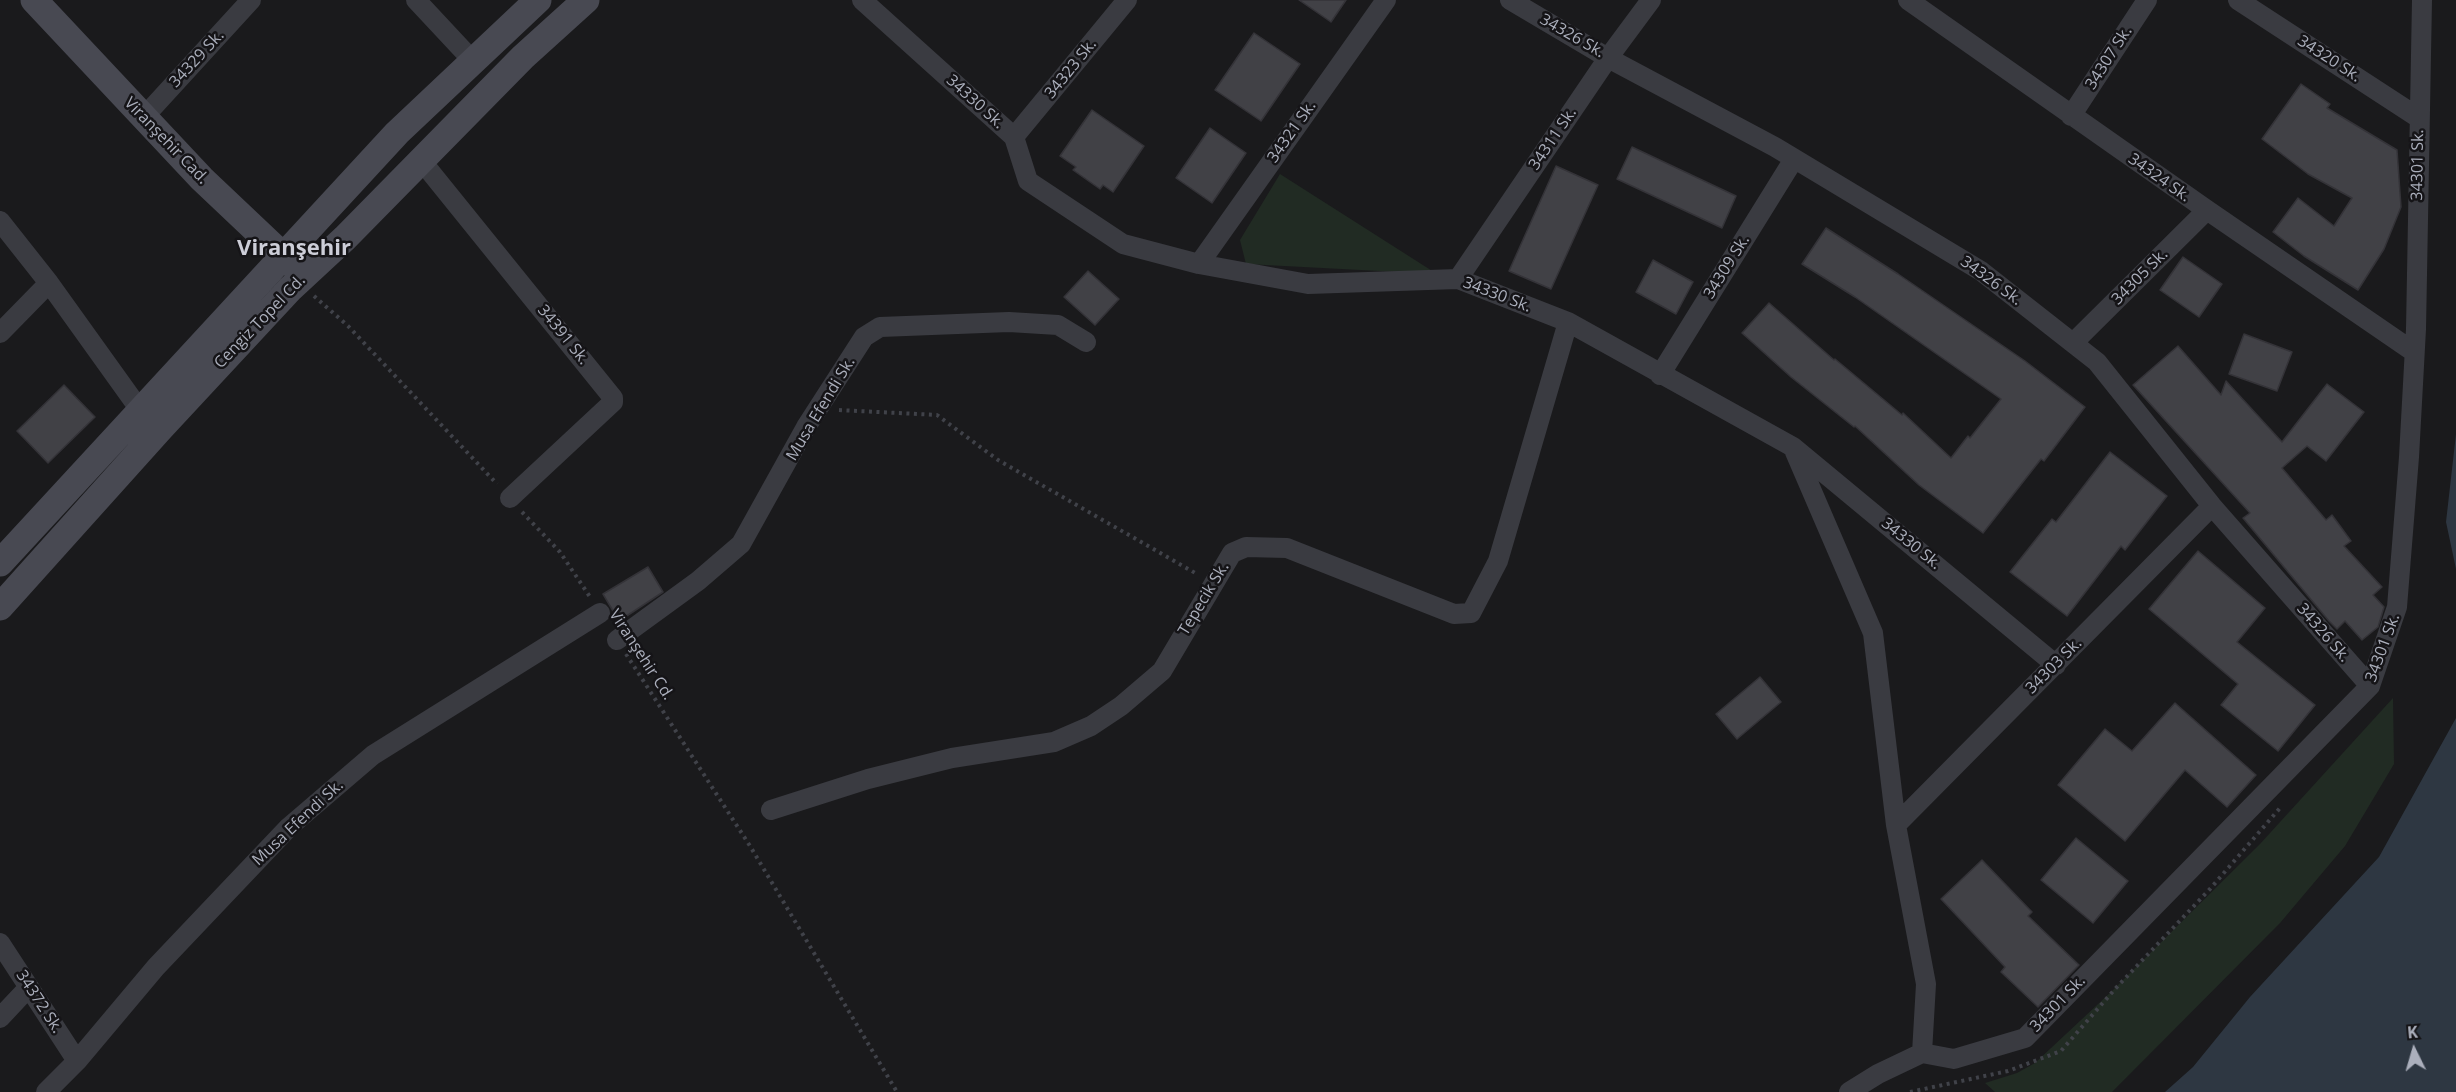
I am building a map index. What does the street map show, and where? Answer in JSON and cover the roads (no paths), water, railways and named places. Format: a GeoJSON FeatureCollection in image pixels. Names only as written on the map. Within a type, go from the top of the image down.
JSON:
{"type":"FeatureCollection","features":[{"type":"Feature","properties":{"kind":"street","name":"Viranşehir Cad."},"geometry":{"type":"LineString","coordinates":[[34,0],[202,179],[282,255],[301,279]]}},
{"type":"Feature","properties":{"kind":"street","name":"34329 Sk."},"geometry":{"type":"LineString","coordinates":[[143,118],[251,0]]}},
{"type":"Feature","properties":{"kind":"street"},"geometry":{"type":"LineString","coordinates":[[416,0],[473,61]]}},
{"type":"Feature","properties":{"kind":"street","name":"Cengiz Topel Cd."},"geometry":{"type":"LineString","coordinates":[[0,563],[282,255],[321,218],[397,133],[538,0]]}},
{"type":"Feature","properties":{"kind":"street","name":"Cengiz Topel Cd."},"geometry":{"type":"LineString","coordinates":[[0,607],[160,429],[301,279],[523,57],[586,0]]}},
{"type":"Feature","properties":{"kind":"street","name":"34323 Sk."},"geometry":{"type":"LineString","coordinates":[[1014,137],[1127,0]]}},
{"type":"Feature","properties":{"kind":"street","name":"34321 Sk."},"geometry":{"type":"LineString","coordinates":[[1199,264],[1386,0]]}},
{"type":"Feature","properties":{"kind":"street","name":"34326 Sk."},"geometry":{"type":"LineString","coordinates":[[1510,0],[1608,58],[1794,159],[1981,271],[2097,362],[2212,506],[2370,687]]}},
{"type":"Feature","properties":{"kind":"street","name":"34311 Sk."},"geometry":{"type":"LineString","coordinates":[[1458,279],[1608,58],[1651,0]]}},
{"type":"Feature","properties":{"kind":"street","name":"34324 Sk."},"geometry":{"type":"LineString","coordinates":[[1908,0],[2071,116],[2414,352]]}},
{"type":"Feature","properties":{"kind":"street","name":"34307 Sk."},"geometry":{"type":"LineString","coordinates":[[2071,116],[2146,0]]}},
{"type":"Feature","properties":{"kind":"street","name":"34320 Sk."},"geometry":{"type":"LineString","coordinates":[[2238,0],[2419,118]]}},
{"type":"Feature","properties":{"kind":"street","name":"34301 Sk."},"geometry":{"type":"LineString","coordinates":[[1922,1053],[1954,1059],[2025,1038],[2370,687],[2397,607],[2409,457],[2416,329],[2422,0]]}},
{"type":"Feature","properties":{"kind":"street","name":"34330 Sk."},"geometry":{"type":"LineString","coordinates":[[870,3],[1014,137],[1028,181],[1123,244],[1199,264],[1308,284],[1458,279],[1568,322],[1793,447],[2056,665]]}},
{"type":"Feature","properties":{"kind":"street","name":"34391 Sk."},"geometry":{"type":"LineString","coordinates":[[420,159],[613,398],[613,402],[596,420],[510,498]]}},
{"type":"Feature","properties":{"kind":"street","name":"34309 Sk."},"geometry":{"type":"LineString","coordinates":[[1660,375],[1794,159]]}},
{"type":"Feature","properties":{"kind":"street","name":"34305 Sk."},"geometry":{"type":"LineString","coordinates":[[2073,343],[2207,210]]}},
{"type":"Feature","properties":{"kind":"street"},"geometry":{"type":"LineString","coordinates":[[0,221],[49,283],[140,410]]}},
{"type":"Feature","properties":{"kind":"street"},"geometry":{"type":"LineString","coordinates":[[0,333],[49,283]]}},
{"type":"Feature","properties":{"kind":"street","name":"Musa Efendi Sk."},"geometry":{"type":"LineString","coordinates":[[617,640],[698,581],[741,544],[806,427],[864,337],[880,327],[1009,322],[1058,325],[1086,342]]}},
{"type":"Feature","properties":{"kind":"street","name":"Tepecik Sk."},"geometry":{"type":"LineString","coordinates":[[771,810],[868,779],[952,758],[1054,742],[1091,726],[1120,706],[1162,671],[1232,552],[1246,547],[1287,548],[1454,614],[1471,613],[1498,561],[1568,322]]}},
{"type":"Feature","properties":{"kind":"street"},"geometry":{"type":"LineString","coordinates":[[1793,447],[1873,633],[1896,825],[1926,984],[1922,1053],[1878,1074],[1849,1092]]}},
{"type":"Feature","properties":{"kind":"street","name":"34303 Sk."},"geometry":{"type":"LineString","coordinates":[[1896,825],[2212,506]]}},
{"type":"Feature","properties":{"kind":"street","name":"Musa Efendi Sk."},"geometry":{"type":"LineString","coordinates":[[46,1092],[77,1061],[156,967],[297,820],[373,754],[600,613]]}},
{"type":"Feature","properties":{"kind":"street","name":"34372 Sk."},"geometry":{"type":"LineString","coordinates":[[0,943],[77,1061]]}},
{"type":"Feature","properties":{"kind":"street"},"geometry":{"type":"LineString","coordinates":[[0,1018],[29,987]]}},
{"type":"Feature","properties":{"kind":"water"},"geometry":{"type":"Polygon","coordinates":[[[2456,434],[2456,569],[2446,522],[2456,434]]]}},
{"type":"Feature","properties":{"kind":"water"},"geometry":{"type":"Polygon","coordinates":[[[2456,718],[2456,1092],[2165,1092],[2193,1067],[2250,997],[2379,857],[2456,718]]]}},
{"type":"Feature","properties":{"kind":"district","name":"Viranşehir"},"geometry":{"type":"Point","coordinates":[294,249]}}]}
